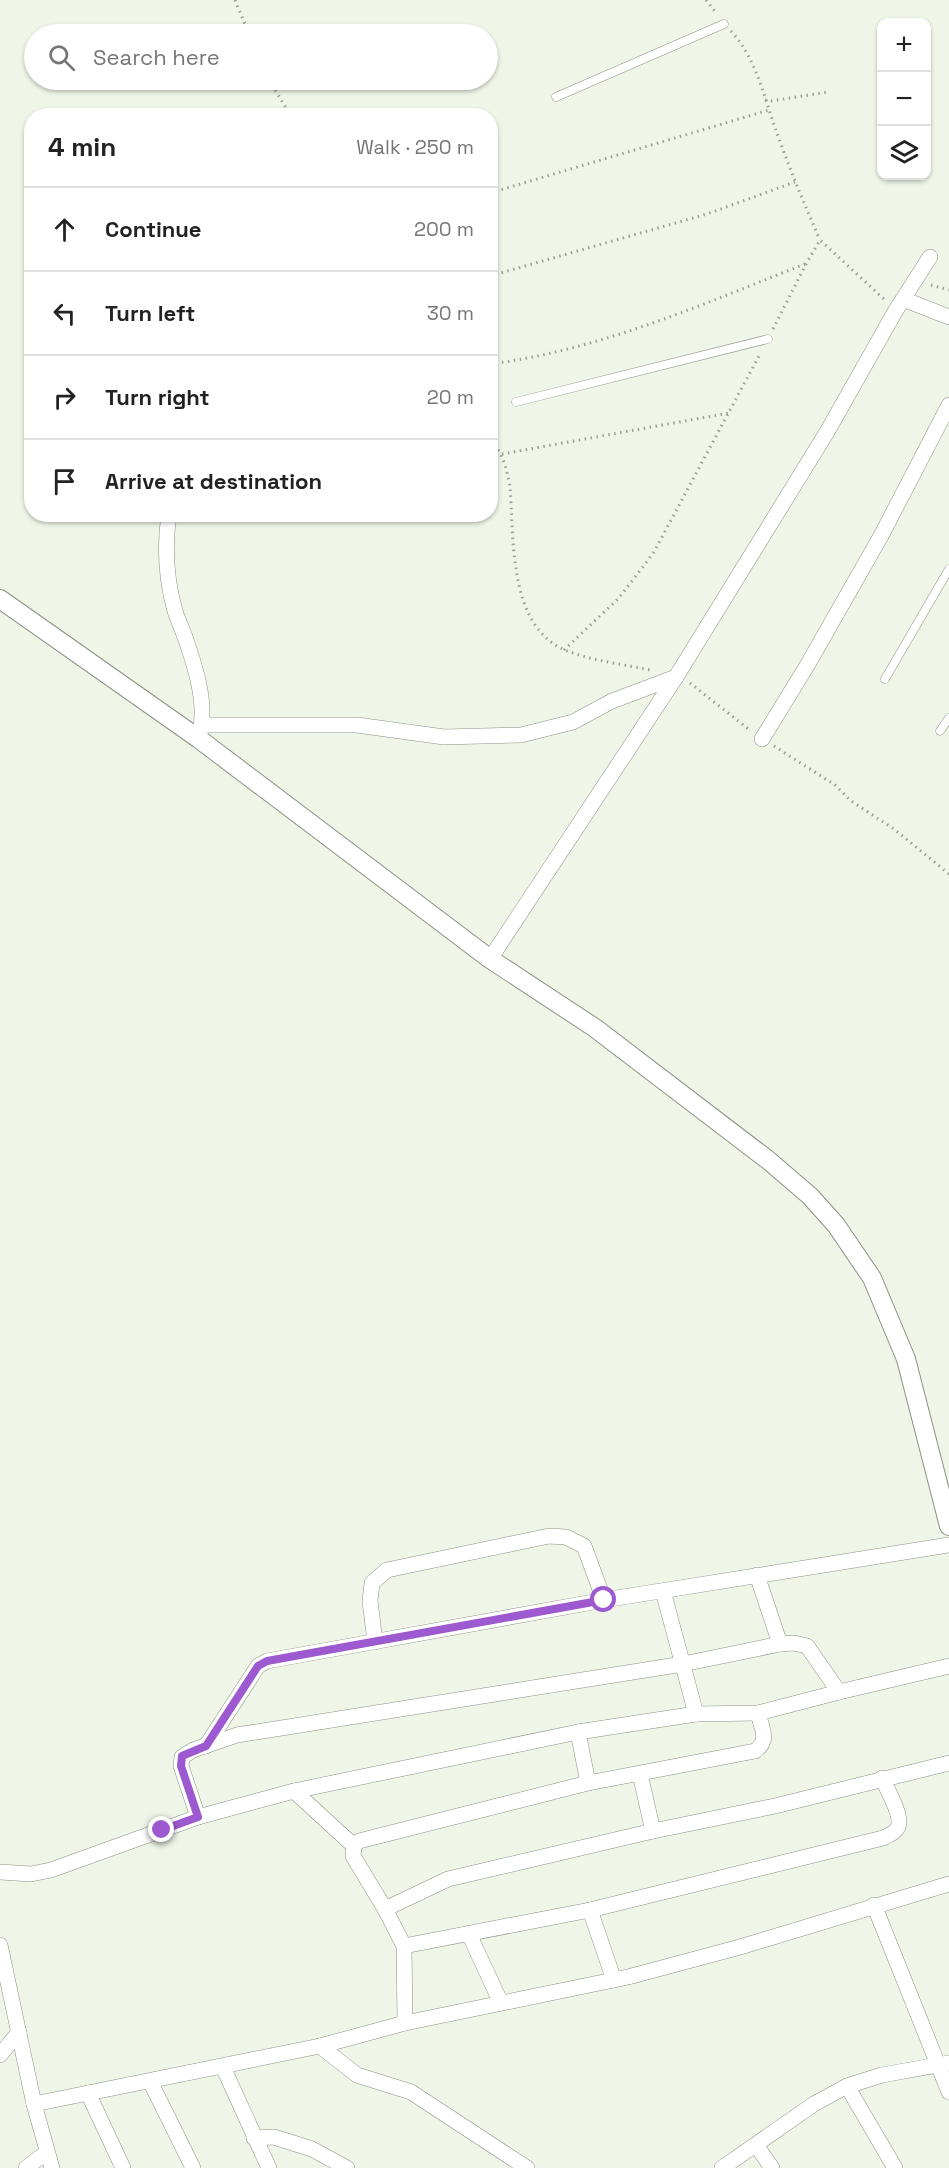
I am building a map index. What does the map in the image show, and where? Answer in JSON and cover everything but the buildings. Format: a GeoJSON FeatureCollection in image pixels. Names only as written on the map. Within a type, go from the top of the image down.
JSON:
{"type":"FeatureCollection","features":[{"type":"Feature","properties":{"kind":"street"},"geometry":{"type":"LineString","coordinates":[[490,959],[676,677],[827,432],[899,304],[930,257]]}},
{"type":"Feature","properties":{"kind":"street"},"geometry":{"type":"LineString","coordinates":[[899,304],[949,317]]}},
{"type":"Feature","properties":{"kind":"street"},"geometry":{"type":"LineString","coordinates":[[762,739],[808,664],[876,544],[949,405]]}},
{"type":"Feature","properties":{"kind":"street"},"geometry":{"type":"LineString","coordinates":[[168,522],[165,541],[167,570],[176,614],[200,688],[200,732]]}},
{"type":"Feature","properties":{"kind":"street"},"geometry":{"type":"LineString","coordinates":[[0,599],[200,732],[490,959],[595,1028],[768,1160],[810,1196],[836,1226],[872,1278],[906,1359],[949,1526]]}},
{"type":"Feature","properties":{"kind":"street"},"geometry":{"type":"LineString","coordinates":[[200,732],[357,725],[444,737],[521,735],[573,722],[612,701],[676,677]]}},
{"type":"Feature","properties":{"kind":"street"},"geometry":{"type":"LineString","coordinates":[[375,1642],[370,1601],[372,1583],[387,1570],[549,1536],[566,1537],[585,1546],[604,1600]]}},
{"type":"Feature","properties":{"kind":"street"},"geometry":{"type":"LineString","coordinates":[[206,1746],[258,1666],[267,1661],[604,1600],[949,1545]]}},
{"type":"Feature","properties":{"kind":"street"},"geometry":{"type":"LineString","coordinates":[[757,1575],[780,1644]]}},
{"type":"Feature","properties":{"kind":"street"},"geometry":{"type":"LineString","coordinates":[[663,1591],[696,1714]]}},
{"type":"Feature","properties":{"kind":"street"},"geometry":{"type":"LineString","coordinates":[[198,1817],[181,1766],[182,1756],[237,1735],[682,1664],[794,1643],[807,1646],[839,1692]]}},
{"type":"Feature","properties":{"kind":"street"},"geometry":{"type":"LineString","coordinates":[[0,1872],[31,1874],[51,1870],[198,1817],[294,1791],[578,1732],[696,1714],[758,1713],[949,1666]]}},
{"type":"Feature","properties":{"kind":"street"},"geometry":{"type":"LineString","coordinates":[[405,2023],[404,1946],[353,1856],[354,1846],[359,1841],[588,1783],[754,1751],[762,1746],[764,1739],[758,1713]]}},
{"type":"Feature","properties":{"kind":"street"},"geometry":{"type":"LineString","coordinates":[[578,1732],[588,1783]]}},
{"type":"Feature","properties":{"kind":"street"},"geometry":{"type":"LineString","coordinates":[[385,1909],[448,1880],[653,1831],[775,1806],[949,1763]]}},
{"type":"Feature","properties":{"kind":"street"},"geometry":{"type":"LineString","coordinates":[[640,1774],[653,1831]]}},
{"type":"Feature","properties":{"kind":"street"},"geometry":{"type":"LineString","coordinates":[[404,1946],[590,1910],[883,1838],[894,1833],[900,1819],[882,1778]]}},
{"type":"Feature","properties":{"kind":"street"},"geometry":{"type":"LineString","coordinates":[[294,1791],[354,1846]]}},
{"type":"Feature","properties":{"kind":"street"},"geometry":{"type":"LineString","coordinates":[[34,2104],[223,2067],[320,2046],[405,2023],[614,1980],[740,1947],[949,1884]]}},
{"type":"Feature","properties":{"kind":"street"},"geometry":{"type":"LineString","coordinates":[[874,1905],[943,2064],[949,2092]]}},
{"type":"Feature","properties":{"kind":"street"},"geometry":{"type":"LineString","coordinates":[[590,1910],[614,1980]]}},
{"type":"Feature","properties":{"kind":"street"},"geometry":{"type":"LineString","coordinates":[[469,1934],[501,2003]]}},
{"type":"Feature","properties":{"kind":"street"},"geometry":{"type":"LineString","coordinates":[[0,1945],[34,2104],[52,2168]]}},
{"type":"Feature","properties":{"kind":"street"},"geometry":{"type":"LineString","coordinates":[[0,2055],[19,2032]]}},
{"type":"Feature","properties":{"kind":"street"},"geometry":{"type":"LineString","coordinates":[[320,2046],[357,2075],[411,2092],[527,2168]]}},
{"type":"Feature","properties":{"kind":"street"},"geometry":{"type":"LineString","coordinates":[[722,2168],[814,2104],[847,2086],[882,2075],[943,2064]]}},
{"type":"Feature","properties":{"kind":"street"},"geometry":{"type":"LineString","coordinates":[[223,2067],[269,2168]]}},
{"type":"Feature","properties":{"kind":"street"},"geometry":{"type":"LineString","coordinates":[[150,2081],[193,2168]]}},
{"type":"Feature","properties":{"kind":"street"},"geometry":{"type":"LineString","coordinates":[[847,2086],[895,2168]]}},
{"type":"Feature","properties":{"kind":"street"},"geometry":{"type":"LineString","coordinates":[[88,2093],[123,2168]]}},
{"type":"Feature","properties":{"kind":"street"},"geometry":{"type":"LineString","coordinates":[[254,2138],[274,2137],[304,2147],[347,2168]]}},
{"type":"Feature","properties":{"kind":"street"},"geometry":{"type":"LineString","coordinates":[[756,2145],[772,2168]]}},
{"type":"Feature","properties":{"kind":"street"},"geometry":{"type":"LineString","coordinates":[[26,2168],[47,2152]]}},
{"type":"Feature","properties":{"kind":"lane"},"geometry":{"type":"LineString","coordinates":[[555,97],[724,24]]}},
{"type":"Feature","properties":{"kind":"lane"},"geometry":{"type":"LineString","coordinates":[[516,402],[768,339]]}},
{"type":"Feature","properties":{"kind":"lane"},"geometry":{"type":"LineString","coordinates":[[885,679],[949,569]]}},
{"type":"Feature","properties":{"kind":"lane"},"geometry":{"type":"LineString","coordinates":[[940,731],[949,718]]}},
{"type":"Feature","properties":{"kind":"path"},"geometry":{"type":"LineString","coordinates":[[236,0],[245,24]]}},
{"type":"Feature","properties":{"kind":"path"},"geometry":{"type":"LineString","coordinates":[[706,0],[746,51],[795,182],[820,240],[899,304]]}},
{"type":"Feature","properties":{"kind":"path"},"geometry":{"type":"LineString","coordinates":[[275,90],[286,108]]}},
{"type":"Feature","properties":{"kind":"path"},"geometry":{"type":"LineString","coordinates":[[765,100],[828,92]]}},
{"type":"Feature","properties":{"kind":"path"},"geometry":{"type":"LineString","coordinates":[[498,191],[769,110]]}},
{"type":"Feature","properties":{"kind":"path"},"geometry":{"type":"LineString","coordinates":[[498,274],[697,217],[795,182]]}},
{"type":"Feature","properties":{"kind":"path"},"geometry":{"type":"LineString","coordinates":[[564,650],[619,598],[654,552],[820,240]]}},
{"type":"Feature","properties":{"kind":"path"},"geometry":{"type":"LineString","coordinates":[[498,363],[551,354],[640,327],[806,264]]}},
{"type":"Feature","properties":{"kind":"path"},"geometry":{"type":"LineString","coordinates":[[502,454],[729,413]]}},
{"type":"Feature","properties":{"kind":"path"},"geometry":{"type":"LineString","coordinates":[[498,450],[502,454],[510,486],[515,556],[524,602],[537,630],[548,641],[578,655],[676,677],[698,688],[742,726],[835,785],[851,801],[894,829],[949,874]]}},
{"type":"Feature","properties":{"kind":"route"},"geometry":{"type":"LineString","coordinates":[[162,1830],[198,1817],[181,1766],[182,1756],[206,1746],[258,1666],[267,1661],[604,1600]]}}]}
